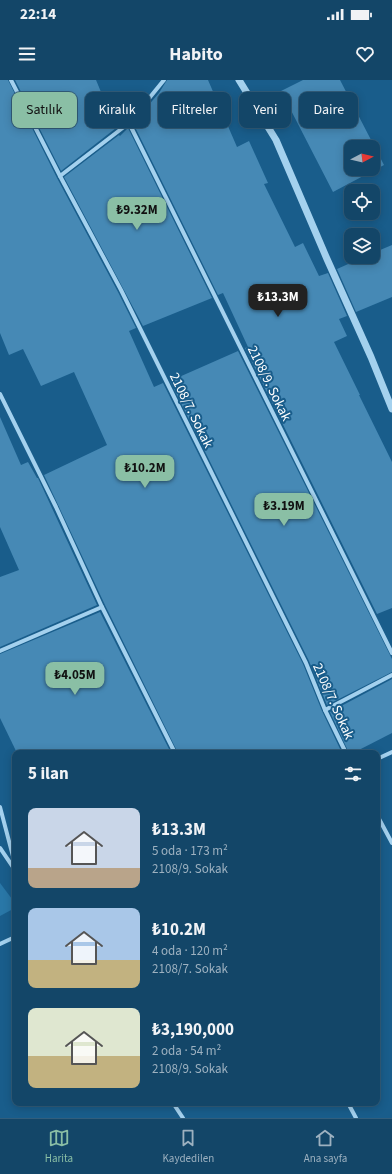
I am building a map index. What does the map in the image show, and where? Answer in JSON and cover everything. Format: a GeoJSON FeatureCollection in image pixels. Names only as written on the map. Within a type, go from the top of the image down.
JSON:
{"type":"FeatureCollection","features":[{"type":"Feature","properties":{"kind":"street","name":"2108/7. Sokak"},"geometry":{"type":"LineString","coordinates":[[11,80],[121,290],[306,663],[325,710],[345,750]]}},
{"type":"Feature","properties":{"kind":"street"},"geometry":{"type":"LineString","coordinates":[[150,97],[164,80]]}},
{"type":"Feature","properties":{"kind":"street"},"geometry":{"type":"LineString","coordinates":[[239,80],[276,140],[327,260],[371,357],[392,409]]}},
{"type":"Feature","properties":{"kind":"street"},"geometry":{"type":"LineString","coordinates":[[60,176],[122,128]]}},
{"type":"Feature","properties":{"kind":"street","name":"2108/9. Sokak"},"geometry":{"type":"LineString","coordinates":[[131,128],[392,653]]}},
{"type":"Feature","properties":{"kind":"street"},"geometry":{"type":"LineString","coordinates":[[0,394],[56,507],[102,607],[174,750]]}},
{"type":"Feature","properties":{"kind":"street"},"geometry":{"type":"LineString","coordinates":[[0,651],[102,607]]}},
{"type":"Feature","properties":{"kind":"street"},"geometry":{"type":"LineString","coordinates":[[325,710],[392,676]]}},
{"type":"Feature","properties":{"kind":"street"},"geometry":{"type":"LineString","coordinates":[[380,758],[392,752]]}},
{"type":"Feature","properties":{"kind":"street"},"geometry":{"type":"LineString","coordinates":[[0,807],[12,853]]}},
{"type":"Feature","properties":{"kind":"street"},"geometry":{"type":"LineString","coordinates":[[380,821],[392,843]]}},
{"type":"Feature","properties":{"kind":"street"},"geometry":{"type":"LineString","coordinates":[[0,848],[12,866]]}},
{"type":"Feature","properties":{"kind":"street"},"geometry":{"type":"LineString","coordinates":[[0,944],[12,938]]}},
{"type":"Feature","properties":{"kind":"street"},"geometry":{"type":"LineString","coordinates":[[175,1106],[184,1118]]}},
{"type":"Feature","properties":{"kind":"street"},"geometry":{"type":"LineString","coordinates":[[350,1106],[356,1118]]}},
{"type":"Feature","properties":{"kind":"shaded area"},"geometry":{"type":"Polygon","coordinates":[[[0,883],[12,899],[12,910],[0,916],[0,883]]]}},
{"type":"Feature","properties":{"kind":"building"},"geometry":{"type":"Polygon","coordinates":[[[0,80],[8,80],[14,92],[12,92],[12,128],[32,128],[136,328],[129,331],[154,387],[163,383],[303,664],[322,711],[341,750],[177,750],[105,605],[44,475],[107,445],[74,372],[41,386],[23,349],[9,355],[0,333],[0,80]]]}},
{"type":"Feature","properties":{"kind":"building"},"geometry":{"type":"Polygon","coordinates":[[[15,80],[96,80],[101,92],[85,92],[85,128],[116,128],[61,171],[39,128],[77,128],[77,92],[21,92],[15,80]]]}},
{"type":"Feature","properties":{"kind":"building"},"geometry":{"type":"Polygon","coordinates":[[[167,80],[208,80],[213,92],[160,92],[167,80]]]}},
{"type":"Feature","properties":{"kind":"building"},"geometry":{"type":"Polygon","coordinates":[[[303,80],[340,80],[346,92],[299,92],[299,126],[291,110],[291,92],[282,92],[303,80]]]}},
{"type":"Feature","properties":{"kind":"building"},"geometry":{"type":"Polygon","coordinates":[[[158,94],[158,128],[229,128],[237,147],[249,141],[268,183],[264,184],[295,247],[303,243],[319,276],[328,273],[347,316],[339,319],[347,336],[334,342],[392,462],[392,608],[377,614],[245,348],[248,347],[223,293],[218,295],[135,128],[150,128],[150,103],[158,94]]]}},
{"type":"Feature","properties":{"kind":"building"},"geometry":{"type":"Polygon","coordinates":[[[358,115],[371,140],[344,140],[344,176],[363,176],[348,184],[344,184],[344,186],[333,192],[300,128],[358,128],[358,115]]]}},
{"type":"Feature","properties":{"kind":"building"},"geometry":{"type":"Polygon","coordinates":[[[128,128],[212,298],[143,326],[64,177],[119,135],[120,136],[128,128]]]}},
{"type":"Feature","properties":{"kind":"building"},"geometry":{"type":"Polygon","coordinates":[[[380,157],[384,165],[380,167],[380,157]]]}},
{"type":"Feature","properties":{"kind":"building"},"geometry":{"type":"Polygon","coordinates":[[[392,245],[392,297],[356,312],[337,269],[348,264],[380,264],[380,250],[392,245]]]}},
{"type":"Feature","properties":{"kind":"building"},"geometry":{"type":"Polygon","coordinates":[[[238,351],[392,659],[392,672],[327,705],[309,661],[170,381],[238,351]]]}},
{"type":"Feature","properties":{"kind":"building"},"geometry":{"type":"Polygon","coordinates":[[[0,417],[21,465],[28,462],[38,478],[97,605],[0,647],[0,577],[19,570],[0,527],[0,417]]]}},
{"type":"Feature","properties":{"kind":"building"},"geometry":{"type":"Polygon","coordinates":[[[100,612],[169,750],[16,750],[0,718],[0,654],[100,612]]]}},
{"type":"Feature","properties":{"kind":"building"},"geometry":{"type":"Polygon","coordinates":[[[392,679],[392,733],[359,750],[348,750],[330,712],[392,679]]]}}]}
